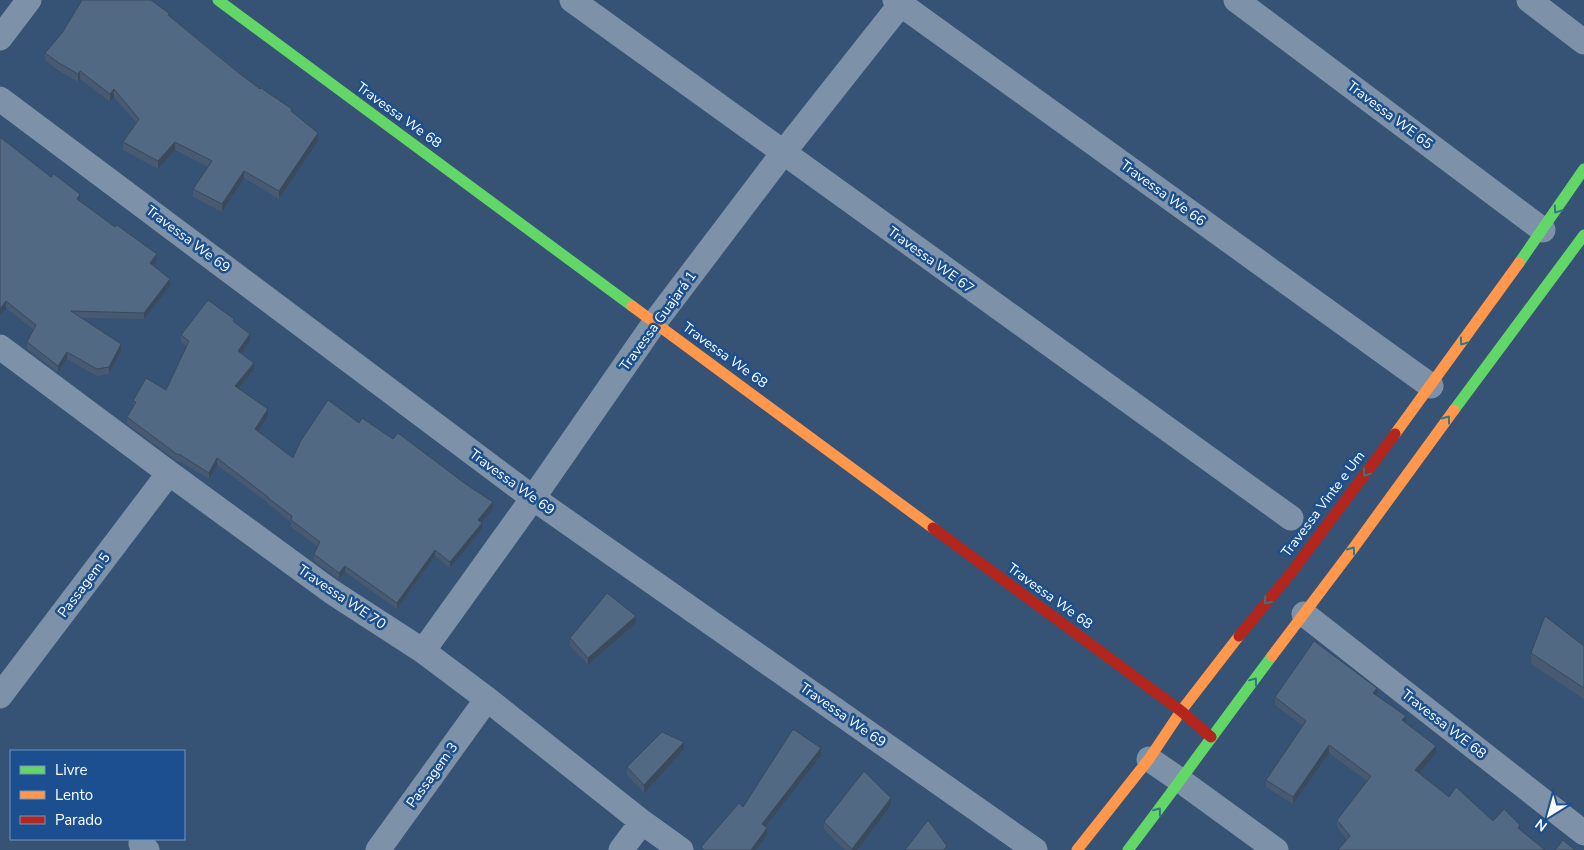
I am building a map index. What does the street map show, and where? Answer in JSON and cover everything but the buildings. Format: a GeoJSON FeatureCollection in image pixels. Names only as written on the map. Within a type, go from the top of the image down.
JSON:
{"type":"FeatureCollection","features":[{"type":"Feature","properties":{"kind":"main road","name":"Travessa We 68"},"geometry":{"type":"LineString","coordinates":[[218,0],[1181,711],[1211,737]]}},
{"type":"Feature","properties":{"kind":"main road","name":"Travessa Vinte e Um"},"geometry":{"type":"LineString","coordinates":[[1077,850],[1102,824],[1181,711],[1245,634],[1432,386],[1584,169]]}},
{"type":"Feature","properties":{"kind":"main road"},"geometry":{"type":"LineString","coordinates":[[1127,846],[1181,781],[1211,737],[1274,656],[1584,235]]}},
{"type":"Feature","properties":{"kind":"main road"},"geometry":{"type":"LineString","coordinates":[[1261,646],[1274,656]]}},
{"type":"Feature","properties":{"kind":"street"},"geometry":{"type":"LineString","coordinates":[[0,38],[29,0]]}},
{"type":"Feature","properties":{"kind":"street","name":"Travessa WE 67"},"geometry":{"type":"LineString","coordinates":[[572,0],[1290,518]]}},
{"type":"Feature","properties":{"kind":"street","name":"Travessa WE 65"},"geometry":{"type":"LineString","coordinates":[[1236,0],[1543,230]]}},
{"type":"Feature","properties":{"kind":"street"},"geometry":{"type":"LineString","coordinates":[[1529,0],[1584,42]]}},
{"type":"Feature","properties":{"kind":"street","name":"Travessa Guajará 1"},"geometry":{"type":"LineString","coordinates":[[423,651],[533,498],[655,322],[900,1]]}},
{"type":"Feature","properties":{"kind":"street","name":"Travessa We 66"},"geometry":{"type":"LineString","coordinates":[[900,1],[1432,386]]}},
{"type":"Feature","properties":{"kind":"street","name":"Travessa We 69"},"geometry":{"type":"LineString","coordinates":[[0,99],[533,498],[1035,850]]}},
{"type":"Feature","properties":{"kind":"street","name":"Travessa WE 70"},"geometry":{"type":"LineString","coordinates":[[1,351],[332,592],[423,651],[487,699],[642,822],[681,850]]}},
{"type":"Feature","properties":{"kind":"street","name":"Passagem 5"},"geometry":{"type":"LineString","coordinates":[[0,696],[169,473]]}},
{"type":"Feature","properties":{"kind":"street","name":"Travessa WE 68"},"geometry":{"type":"LineString","coordinates":[[1304,614],[1584,833]]}},
{"type":"Feature","properties":{"kind":"street","name":"Passagem 3"},"geometry":{"type":"LineString","coordinates":[[378,850],[487,699]]}},
{"type":"Feature","properties":{"kind":"street"},"geometry":{"type":"LineString","coordinates":[[1149,759],[1276,850]]}},
{"type":"Feature","properties":{"kind":"street"},"geometry":{"type":"LineString","coordinates":[[621,850],[642,822]]}},
{"type":"Feature","properties":{"kind":"traffic: fast"},"geometry":{"type":"LineString","coordinates":[[218,0],[632,306]]}},
{"type":"Feature","properties":{"kind":"traffic: fast"},"geometry":{"type":"LineString","coordinates":[[1519,263],[1584,169]]}},
{"type":"Feature","properties":{"kind":"traffic: fast"},"geometry":{"type":"LineString","coordinates":[[1454,410],[1584,235]]}},
{"type":"Feature","properties":{"kind":"traffic: fast"},"geometry":{"type":"LineString","coordinates":[[1128,850],[1272,656]]}},
{"type":"Feature","properties":{"kind":"traffic: slow"},"geometry":{"type":"LineString","coordinates":[[1395,434],[1519,263]]}},
{"type":"Feature","properties":{"kind":"traffic: slow"},"geometry":{"type":"LineString","coordinates":[[632,306],[933,528]]}},
{"type":"Feature","properties":{"kind":"traffic: slow"},"geometry":{"type":"LineString","coordinates":[[1272,656],[1454,410]]}},
{"type":"Feature","properties":{"kind":"traffic: slow"},"geometry":{"type":"LineString","coordinates":[[1077,850],[1149,759],[1181,711],[1239,636]]}},
{"type":"Feature","properties":{"kind":"traffic: jam"},"geometry":{"type":"LineString","coordinates":[[1239,636],[1291,573],[1395,434]]}},
{"type":"Feature","properties":{"kind":"traffic: jam"},"geometry":{"type":"LineString","coordinates":[[933,528],[1181,711],[1211,737]]}}]}
